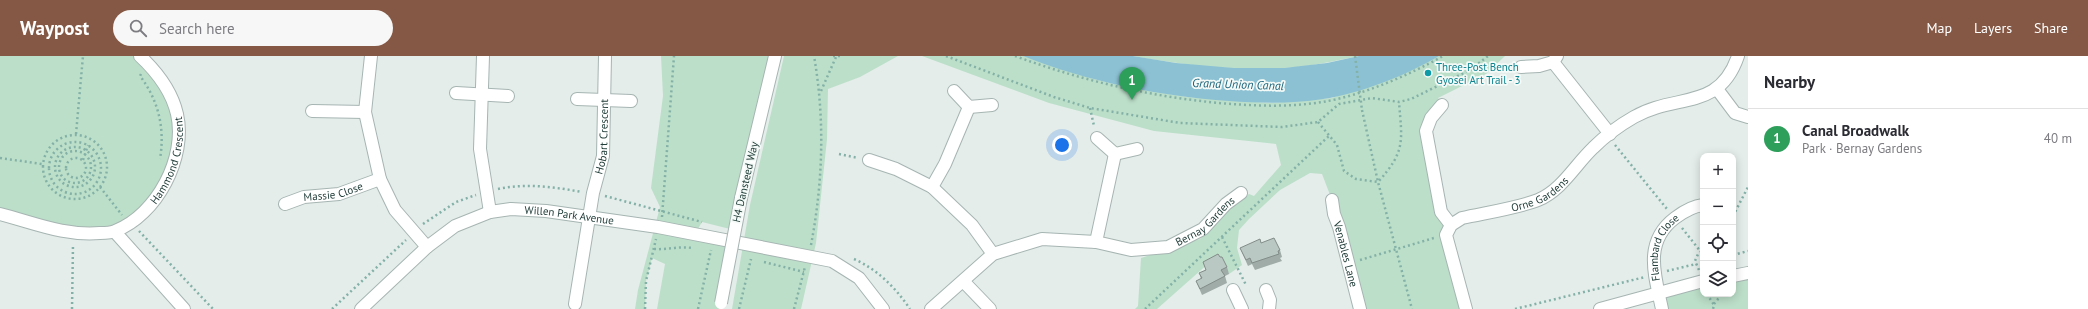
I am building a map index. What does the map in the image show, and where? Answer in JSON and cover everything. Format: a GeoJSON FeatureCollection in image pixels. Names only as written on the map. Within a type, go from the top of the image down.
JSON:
{"type":"FeatureCollection","features":[{"type":"Feature","properties":{"kind":"street"},"geometry":{"type":"LineString","coordinates":[[371,56],[364,112],[380,180],[395,210],[427,247]]}},
{"type":"Feature","properties":{"kind":"street"},"geometry":{"type":"LineString","coordinates":[[483,56],[480,148],[490,212]]}},
{"type":"Feature","properties":{"kind":"street","name":"Hobart Crescent"},"geometry":{"type":"LineString","coordinates":[[575,304],[593,193],[603,156],[605,56]]}},
{"type":"Feature","properties":{"kind":"street","name":"H4 Dansteed Way"},"geometry":{"type":"LineString","coordinates":[[720,306],[741,198],[775,56]]}},
{"type":"Feature","properties":{"kind":"street","name":"Orne Gardens"},"geometry":{"type":"LineString","coordinates":[[1448,230],[1462,218],[1539,199],[1563,182],[1592,148],[1608,134],[1635,116],[1662,106],[1701,97],[1717,89],[1732,72],[1738,56]]}},
{"type":"Feature","properties":{"kind":"street"},"geometry":{"type":"LineString","coordinates":[[1521,67],[1539,66],[1555,59],[1608,134]]}},
{"type":"Feature","properties":{"kind":"street","name":"Hammond Crescent"},"geometry":{"type":"LineString","coordinates":[[0,214],[58,232],[73,234],[115,232],[128,218],[150,206],[163,190],[172,172],[179,143],[177,114],[163,84],[144,60]]}},
{"type":"Feature","properties":{"kind":"street"},"geometry":{"type":"LineString","coordinates":[[1717,89],[1736,114],[1748,117]]}},
{"type":"Feature","properties":{"kind":"street"},"geometry":{"type":"LineString","coordinates":[[954,91],[969,107]]}},
{"type":"Feature","properties":{"kind":"street"},"geometry":{"type":"LineString","coordinates":[[456,93],[508,96]]}},
{"type":"Feature","properties":{"kind":"street"},"geometry":{"type":"LineString","coordinates":[[577,99],[631,101]]}},
{"type":"Feature","properties":{"kind":"street"},"geometry":{"type":"LineString","coordinates":[[969,107],[992,105]]}},
{"type":"Feature","properties":{"kind":"street"},"geometry":{"type":"LineString","coordinates":[[1442,105],[1431,118],[1426,131],[1441,212],[1448,230],[1466,309]]}},
{"type":"Feature","properties":{"kind":"street"},"geometry":{"type":"LineString","coordinates":[[932,187],[945,164],[969,107]]}},
{"type":"Feature","properties":{"kind":"street"},"geometry":{"type":"LineString","coordinates":[[312,111],[364,112]]}},
{"type":"Feature","properties":{"kind":"street"},"geometry":{"type":"LineString","coordinates":[[1097,138],[1115,154]]}},
{"type":"Feature","properties":{"kind":"street"},"geometry":{"type":"LineString","coordinates":[[1115,154],[1137,149]]}},
{"type":"Feature","properties":{"kind":"street"},"geometry":{"type":"LineString","coordinates":[[1096,242],[1115,154]]}},
{"type":"Feature","properties":{"kind":"street"},"geometry":{"type":"LineString","coordinates":[[869,160],[896,169],[932,187],[972,225],[993,254]]}},
{"type":"Feature","properties":{"kind":"street","name":"Massie Close"},"geometry":{"type":"LineString","coordinates":[[285,204],[304,197],[339,194],[380,180]]}},
{"type":"Feature","properties":{"kind":"street","name":"Bernay Gardens"},"geometry":{"type":"LineString","coordinates":[[931,309],[964,282],[993,254],[1042,240],[1096,242],[1131,250],[1168,247],[1203,229],[1226,204],[1241,193]]}},
{"type":"Feature","properties":{"kind":"street","name":"Venables Lane"},"geometry":{"type":"LineString","coordinates":[[1332,200],[1334,214],[1360,309]]}},
{"type":"Feature","properties":{"kind":"street","name":"Flambard Close"},"geometry":{"type":"LineString","coordinates":[[1662,309],[1654,275],[1654,257],[1657,244],[1663,231],[1675,218],[1682,213],[1700,206]]}},
{"type":"Feature","properties":{"kind":"street","name":"Willen Park Avenue"},"geometry":{"type":"LineString","coordinates":[[364,308],[427,247],[456,226],[490,212],[511,209],[546,210],[660,227],[832,261],[859,278],[883,309]]}},
{"type":"Feature","properties":{"kind":"street"},"geometry":{"type":"LineString","coordinates":[[115,232],[184,309]]}},
{"type":"Feature","properties":{"kind":"street"},"geometry":{"type":"LineString","coordinates":[[1736,275],[1748,273]]}},
{"type":"Feature","properties":{"kind":"street"},"geometry":{"type":"LineString","coordinates":[[964,282],[990,309]]}},
{"type":"Feature","properties":{"kind":"street"},"geometry":{"type":"LineString","coordinates":[[1600,309],[1700,282]]}},
{"type":"Feature","properties":{"kind":"street"},"geometry":{"type":"LineString","coordinates":[[1233,290],[1242,309]]}},
{"type":"Feature","properties":{"kind":"street"},"geometry":{"type":"LineString","coordinates":[[1266,290],[1270,300],[1269,309]]}},
{"type":"Feature","properties":{"kind":"path"},"geometry":{"type":"LineString","coordinates":[[76,134],[83,56]]}},
{"type":"Feature","properties":{"kind":"path"},"geometry":{"type":"LineString","coordinates":[[645,309],[646,281],[660,227],[674,56]]}},
{"type":"Feature","properties":{"kind":"path"},"geometry":{"type":"LineString","coordinates":[[794,309],[808,256],[816,214],[821,168],[820,93],[814,56]]}},
{"type":"Feature","properties":{"kind":"path"},"geometry":{"type":"LineString","coordinates":[[820,93],[834,56],[841,56]]}},
{"type":"Feature","properties":{"kind":"path"},"geometry":{"type":"LineString","coordinates":[[946,56],[1054,97],[1090,108],[1180,123],[1282,127],[1318,122],[1339,104],[1372,98],[1399,102],[1411,98],[1470,70],[1488,56]]}},
{"type":"Feature","properties":{"kind":"path"},"geometry":{"type":"LineString","coordinates":[[1015,56],[1086,80],[1125,90],[1201,101],[1275,106],[1323,102],[1346,96],[1403,76],[1444,56]]}},
{"type":"Feature","properties":{"kind":"path"},"geometry":{"type":"LineString","coordinates":[[1355,56],[1362,110],[1378,182],[1412,309]]}},
{"type":"Feature","properties":{"kind":"path"},"geometry":{"type":"LineString","coordinates":[[144,60],[140,76],[150,89],[157,106],[162,126],[163,145],[160,165]]}},
{"type":"Feature","properties":{"kind":"path"},"geometry":{"type":"LineString","coordinates":[[1378,182],[1390,168],[1398,155],[1402,143],[1399,102]]}},
{"type":"Feature","properties":{"kind":"path"},"geometry":{"type":"LineString","coordinates":[[1090,108],[1097,138]]}},
{"type":"Feature","properties":{"kind":"path"},"geometry":{"type":"LineString","coordinates":[[1318,122],[1330,135],[1336,146],[1344,170],[1356,179],[1378,182]]}},
{"type":"Feature","properties":{"kind":"path"},"geometry":{"type":"LineString","coordinates":[[76,134],[87,136],[99,144],[105,155],[108,166],[105,179],[100,187],[85,197],[74,199],[62,196],[52,190],[45,178],[42,164],[52,145],[65,136],[76,134]]}},
{"type":"Feature","properties":{"kind":"path"},"geometry":{"type":"LineString","coordinates":[[1608,134],[1700,249]]}},
{"type":"Feature","properties":{"kind":"path"},"geometry":{"type":"LineString","coordinates":[[1145,309],[1330,135]]}},
{"type":"Feature","properties":{"kind":"path"},"geometry":{"type":"LineString","coordinates":[[75,142],[88,145],[96,152],[100,160],[101,168],[99,178],[90,188],[83,192],[66,192],[53,181],[50,166],[53,155],[57,149],[66,143],[75,142]]}},
{"type":"Feature","properties":{"kind":"path"},"geometry":{"type":"LineString","coordinates":[[52,145],[57,149]]}},
{"type":"Feature","properties":{"kind":"path"},"geometry":{"type":"LineString","coordinates":[[83,160],[75,157],[69,160],[66,170],[69,176],[79,178],[84,174],[86,168],[83,160],[88,145]]}},
{"type":"Feature","properties":{"kind":"path"},"geometry":{"type":"LineString","coordinates":[[80,147],[86,150],[94,160],[95,167],[93,176],[86,184],[80,187],[66,186],[57,177],[55,166],[57,158],[66,149],[80,147]]}},
{"type":"Feature","properties":{"kind":"path"},"geometry":{"type":"LineString","coordinates":[[74,151],[84,154],[90,162],[89,175],[80,182],[75,183],[66,180],[60,171],[60,165],[64,156],[74,151]]}},
{"type":"Feature","properties":{"kind":"path"},"geometry":{"type":"LineString","coordinates":[[839,154],[869,160]]}},
{"type":"Feature","properties":{"kind":"path"},"geometry":{"type":"LineString","coordinates":[[64,156],[69,160]]}},
{"type":"Feature","properties":{"kind":"path"},"geometry":{"type":"LineString","coordinates":[[0,158],[42,164]]}},
{"type":"Feature","properties":{"kind":"path"},"geometry":{"type":"LineString","coordinates":[[50,166],[55,166]]}},
{"type":"Feature","properties":{"kind":"path"},"geometry":{"type":"LineString","coordinates":[[84,174],[99,178]]}},
{"type":"Feature","properties":{"kind":"path"},"geometry":{"type":"LineString","coordinates":[[100,187],[213,309]]}},
{"type":"Feature","properties":{"kind":"path"},"geometry":{"type":"LineString","coordinates":[[1736,210],[1748,187]]}},
{"type":"Feature","properties":{"kind":"path"},"geometry":{"type":"LineString","coordinates":[[83,192],[85,197]]}},
{"type":"Feature","properties":{"kind":"path"},"geometry":{"type":"LineString","coordinates":[[119,218],[128,218]]}},
{"type":"Feature","properties":{"kind":"path"},"geometry":{"type":"LineString","coordinates":[[1348,263],[1396,249],[1448,230]]}},
{"type":"Feature","properties":{"kind":"path"},"geometry":{"type":"LineString","coordinates":[[72,309],[73,234]]}},
{"type":"Feature","properties":{"kind":"path"},"geometry":{"type":"LineString","coordinates":[[1222,237],[1248,289]]}},
{"type":"Feature","properties":{"kind":"path"},"geometry":{"type":"LineString","coordinates":[[654,249],[669,250],[680,246],[695,248]]}},
{"type":"Feature","properties":{"kind":"path"},"geometry":{"type":"LineString","coordinates":[[703,249],[716,251]]}},
{"type":"Feature","properties":{"kind":"path"},"geometry":{"type":"LineString","coordinates":[[698,309],[711,250]]}},
{"type":"Feature","properties":{"kind":"path"},"geometry":{"type":"LineString","coordinates":[[1736,254],[1748,251]]}},
{"type":"Feature","properties":{"kind":"path"},"geometry":{"type":"LineString","coordinates":[[1700,254],[1695,261],[1700,270]]}},
{"type":"Feature","properties":{"kind":"path"},"geometry":{"type":"LineString","coordinates":[[746,258],[804,272]]}},
{"type":"Feature","properties":{"kind":"path"},"geometry":{"type":"LineString","coordinates":[[739,309],[752,259]]}},
{"type":"Feature","properties":{"kind":"path"},"geometry":{"type":"LineString","coordinates":[[1515,309],[1696,264]]}},
{"type":"Feature","properties":{"kind":"path"},"geometry":{"type":"LineString","coordinates":[[1709,297],[1714,305]]}},
{"type":"Feature","properties":{"kind":"path"},"geometry":{"type":"LineString","coordinates":[[1713,309],[1720,297]]}},
{"type":"Feature","properties":{"kind":"green space"},"geometry":{"type":"Polygon","coordinates":[[[0,56],[140,56],[177,114],[172,172],[131,222],[81,235],[0,214],[0,56]]]}},
{"type":"Feature","properties":{"kind":"green space"},"geometry":{"type":"Polygon","coordinates":[[[661,56],[775,56],[734,230],[702,222],[695,234],[732,243],[720,309],[657,309],[665,264],[652,258],[646,281],[645,309],[635,309],[638,290],[660,207],[651,188],[663,96],[661,56]]]}},
{"type":"Feature","properties":{"kind":"green space"},"geometry":{"type":"Polygon","coordinates":[[[784,56],[898,56],[860,77],[828,89],[827,139],[816,243],[801,309],[732,309],[750,205],[784,56]]]}},
{"type":"Feature","properties":{"kind":"green space"},"geometry":{"type":"Polygon","coordinates":[[[922,56],[1023,56],[1094,79],[1127,87],[1188,97],[1271,103],[1332,98],[1396,76],[1439,56],[1505,56],[1486,74],[1438,98],[1442,105],[1426,131],[1446,235],[1466,309],[1360,309],[1332,200],[1322,174],[1310,173],[1280,190],[1239,230],[1237,248],[1242,265],[1229,274],[1222,259],[1218,255],[1157,309],[1135,309],[1138,306],[1141,258],[1200,239],[1236,203],[1249,194],[1254,196],[1281,165],[1276,144],[1154,131],[1049,103],[922,56]]]}},
{"type":"Feature","properties":{"kind":"green space"},"geometry":{"type":"Polygon","coordinates":[[[1133,56],[1359,56],[1321,64],[1283,68],[1246,69],[1170,62],[1133,56]]]}},
{"type":"Feature","properties":{"kind":"green space"},"geometry":{"type":"Polygon","coordinates":[[[1748,273],[1748,309],[1662,309],[1659,294],[1700,282],[1700,297],[1736,297],[1736,275],[1748,273]]]}},
{"type":"Feature","properties":{"kind":"water","name":"Grand Union Canal"},"geometry":{"type":"Polygon","coordinates":[[[1023,56],[1133,56],[1176,63],[1234,68],[1284,68],[1327,63],[1359,56],[1439,56],[1398,77],[1352,93],[1311,101],[1276,103],[1203,99],[1150,91],[1073,73],[1023,56]]]}},
{"type":"Feature","properties":{"kind":"building"},"geometry":{"type":"Polygon","coordinates":[[[1274,238],[1280,250],[1278,251],[1279,254],[1252,263],[1250,258],[1246,260],[1240,248],[1260,239],[1261,243],[1274,238]]]}},
{"type":"Feature","properties":{"kind":"building"},"geometry":{"type":"Polygon","coordinates":[[[1218,254],[1222,257],[1227,267],[1221,270],[1225,276],[1200,289],[1196,281],[1202,278],[1199,273],[1206,270],[1203,262],[1218,254]]]}},
{"type":"Feature","properties":{"kind":"place","name":"Three-Post Bench Gyosei Art Trail - 3"},"geometry":{"type":"Point","coordinates":[1428,73]}},
{"type":"Feature","properties":{"kind":"place","name":"Canal Broadwalk"},"geometry":{"type":"Point","coordinates":[1132,100]}}]}
